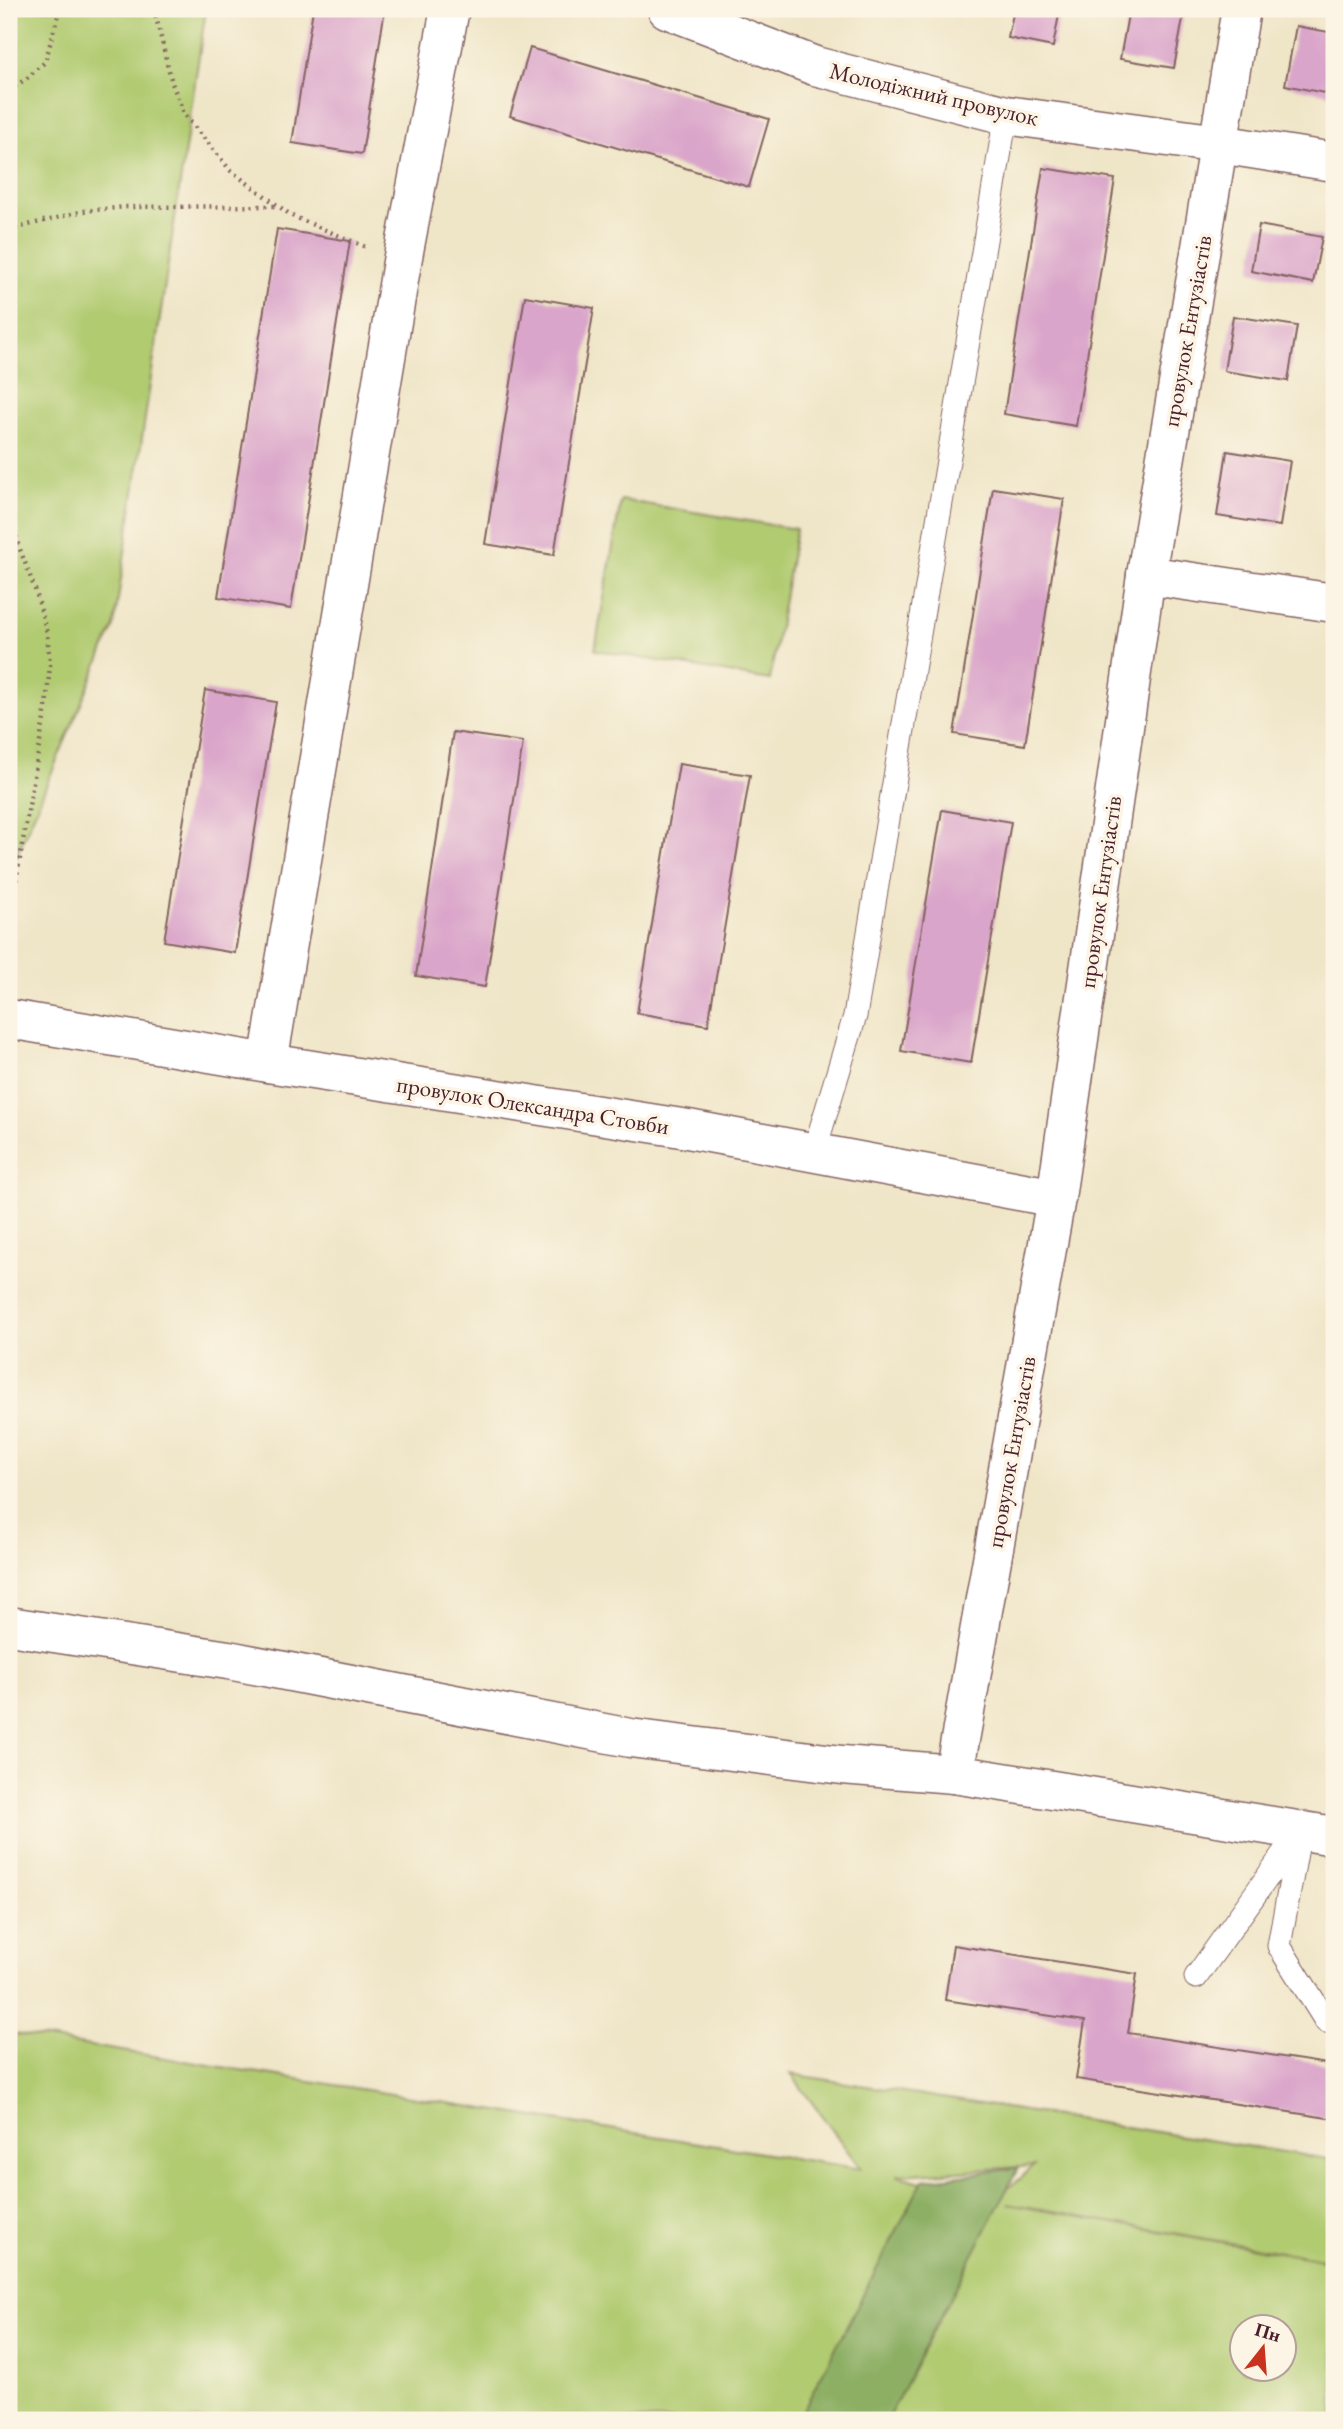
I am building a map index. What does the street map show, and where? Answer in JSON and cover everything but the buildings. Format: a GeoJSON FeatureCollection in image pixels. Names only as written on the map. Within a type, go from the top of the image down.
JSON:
{"type":"FeatureCollection","features":[{"type":"Feature","properties":{"kind":"street"},"geometry":{"type":"LineString","coordinates":[[268,1063],[402,262],[450,9]]}},
{"type":"Feature","properties":{"kind":"street","name":"Молодіжний провулок"},"geometry":{"type":"LineString","coordinates":[[667,9],[815,66],[1006,115],[1334,162]]}},
{"type":"Feature","properties":{"kind":"street","name":"провулок Ентузіастів"},"geometry":{"type":"LineString","coordinates":[[954,1774],[1056,1198],[1146,575],[1241,9]]}},
{"type":"Feature","properties":{"kind":"street"},"geometry":{"type":"LineString","coordinates":[[1146,575],[1334,603]]}},
{"type":"Feature","properties":{"kind":"street","name":"провулок Олександра Стовби"},"geometry":{"type":"LineString","coordinates":[[9,1019],[688,1129],[1056,1198]]}},
{"type":"Feature","properties":{"kind":"street"},"geometry":{"type":"LineString","coordinates":[[9,1626],[228,1660],[630,1738],[842,1765],[954,1774],[1317,1834]]}},
{"type":"Feature","properties":{"kind":"lane"},"geometry":{"type":"LineString","coordinates":[[814,1152],[855,1016],[1006,115]]}},
{"type":"Feature","properties":{"kind":"lane"},"geometry":{"type":"LineString","coordinates":[[1196,1977],[1317,1834]]}},
{"type":"Feature","properties":{"kind":"lane"},"geometry":{"type":"LineString","coordinates":[[1317,1834],[1279,1946],[1326,2021],[1334,2022]]}},
{"type":"Feature","properties":{"kind":"path"},"geometry":{"type":"LineString","coordinates":[[9,90],[45,62],[60,9]]}},
{"type":"Feature","properties":{"kind":"path"},"geometry":{"type":"LineString","coordinates":[[154,9],[172,83],[184,114],[231,171],[292,216],[402,262]]}},
{"type":"Feature","properties":{"kind":"path"},"geometry":{"type":"LineString","coordinates":[[9,230],[83,211],[127,207],[278,206]]}},
{"type":"Feature","properties":{"kind":"path"},"geometry":{"type":"LineString","coordinates":[[9,509],[47,633],[50,665],[46,707],[9,916]]}},
{"type":"Feature","properties":{"kind":"green space"},"geometry":{"type":"Polygon","coordinates":[[[9,9],[206,9],[114,626],[9,873],[9,9]]]}},
{"type":"Feature","properties":{"kind":"green space"},"geometry":{"type":"Polygon","coordinates":[[[621,500],[796,529],[770,680],[595,650],[621,500]]]}},
{"type":"Feature","properties":{"kind":"green space"},"geometry":{"type":"Polygon","coordinates":[[[9,2033],[861,2169],[791,2074],[1334,2160],[1334,2261],[1007,2204],[1334,2262],[1334,2420],[9,2420],[9,2033]],[[1034,2166],[898,2175],[898,2176],[994,2201],[1034,2166]]]}},
{"type":"Feature","properties":{"kind":"green space"},"geometry":{"type":"Polygon","coordinates":[[[1018,2168],[887,2420],[798,2420],[923,2180],[1018,2168]]]}}]}
